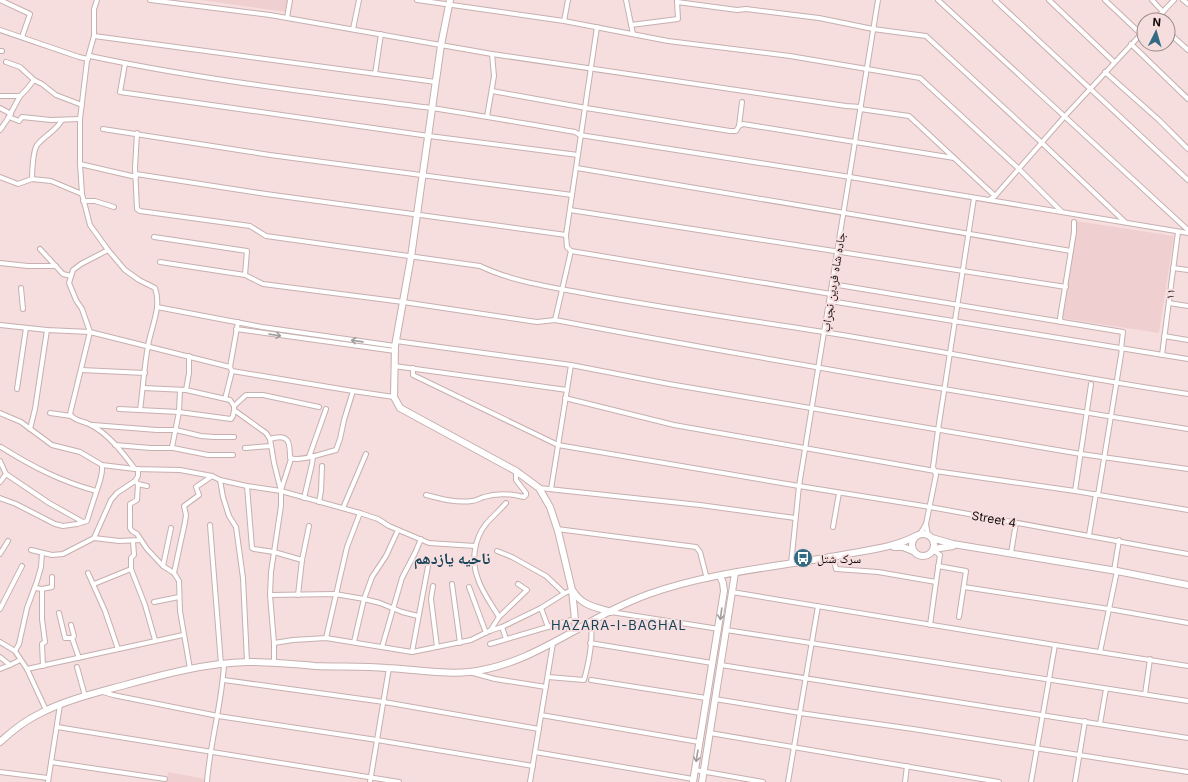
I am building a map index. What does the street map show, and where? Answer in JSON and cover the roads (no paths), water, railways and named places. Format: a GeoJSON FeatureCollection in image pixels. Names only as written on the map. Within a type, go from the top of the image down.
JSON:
{"type":"FeatureCollection","features":[{"type":"Feature","properties":{"kind":"main road"},"geometry":{"type":"LineString","coordinates":[[450,2],[441,45],[411,257],[396,346],[394,366],[394,397],[400,408],[516,471],[539,488],[550,507],[557,529],[572,590],[576,630]]}},
{"type":"Feature","properties":{"kind":"main road"},"geometry":{"type":"LineString","coordinates":[[913,551],[911,543],[918,535]]}},
{"type":"Feature","properties":{"kind":"main road"},"geometry":{"type":"LineString","coordinates":[[0,742],[22,723],[46,710],[85,696],[151,677],[223,664],[247,662],[389,668],[453,673],[470,672],[516,660],[553,643],[628,603],[650,594],[708,578],[878,548],[903,542],[918,535],[930,536],[941,541],[1188,585]]}},
{"type":"Feature","properties":{"kind":"main road"},"geometry":{"type":"LineString","coordinates":[[930,536],[934,545],[933,550]]}},
{"type":"Feature","properties":{"kind":"main road"},"geometry":{"type":"LineString","coordinates":[[878,548],[903,547],[924,557],[928,556],[933,550],[942,547],[964,545]]}},
{"type":"Feature","properties":{"kind":"main road"},"geometry":{"type":"LineString","coordinates":[[702,782],[735,573]]}},
{"type":"Feature","properties":{"kind":"main road"},"geometry":{"type":"LineString","coordinates":[[693,781],[719,629],[724,591],[720,576]]}},
{"type":"Feature","properties":{"kind":"main road"},"geometry":{"type":"LineString","coordinates":[[572,590],[578,599],[587,604],[611,612]]}},
{"type":"Feature","properties":{"kind":"street"},"geometry":{"type":"LineString","coordinates":[[0,0],[30,14],[22,37]]}},
{"type":"Feature","properties":{"kind":"street"},"geometry":{"type":"LineString","coordinates":[[97,0],[94,9],[94,36],[89,57],[80,119],[82,194],[90,225],[108,250],[125,270],[139,280],[155,288],[157,293],[157,307],[148,346],[144,388],[140,410]]}},
{"type":"Feature","properties":{"kind":"street"},"geometry":{"type":"LineString","coordinates":[[150,0],[270,15],[492,54],[909,116],[995,196]]}},
{"type":"Feature","properties":{"kind":"street"},"geometry":{"type":"LineString","coordinates":[[288,18],[290,0]]}},
{"type":"Feature","properties":{"kind":"street"},"geometry":{"type":"LineString","coordinates":[[353,30],[359,0]]}},
{"type":"Feature","properties":{"kind":"street"},"geometry":{"type":"LineString","coordinates":[[417,0],[450,2],[564,21],[668,41],[790,56],[920,78],[1019,169],[1063,212]]}},
{"type":"Feature","properties":{"kind":"street"},"geometry":{"type":"LineString","coordinates":[[564,21],[568,0]]}},
{"type":"Feature","properties":{"kind":"street"},"geometry":{"type":"LineString","coordinates":[[626,0],[633,34]]}},
{"type":"Feature","properties":{"kind":"street","name":"جاده شاه فردین نجراب"},"geometry":{"type":"LineString","coordinates":[[791,564],[799,486],[878,0]]}},
{"type":"Feature","properties":{"kind":"street"},"geometry":{"type":"LineString","coordinates":[[938,0],[1188,230]]}},
{"type":"Feature","properties":{"kind":"street"},"geometry":{"type":"LineString","coordinates":[[995,0],[1188,180]]}},
{"type":"Feature","properties":{"kind":"street"},"geometry":{"type":"LineString","coordinates":[[1048,0],[1114,62]]}},
{"type":"Feature","properties":{"kind":"street"},"geometry":{"type":"LineString","coordinates":[[1104,0],[1136,26]]}},
{"type":"Feature","properties":{"kind":"street"},"geometry":{"type":"LineString","coordinates":[[1152,0],[1163,12],[1174,0]]}},
{"type":"Feature","properties":{"kind":"street"},"geometry":{"type":"LineString","coordinates":[[1183,0],[1188,4]]}},
{"type":"Feature","properties":{"kind":"street"},"geometry":{"type":"LineString","coordinates":[[631,25],[678,19],[677,1],[737,10],[746,9],[819,18],[873,29],[926,36],[1126,223]]}},
{"type":"Feature","properties":{"kind":"street"},"geometry":{"type":"LineString","coordinates":[[597,28],[586,108],[580,135],[577,168],[566,235],[566,247],[571,251],[831,294]]}},
{"type":"Feature","properties":{"kind":"street"},"geometry":{"type":"LineString","coordinates":[[0,30],[79,58],[89,57],[278,89],[433,108],[575,132],[580,135],[850,177],[1188,233]]}},
{"type":"Feature","properties":{"kind":"street"},"geometry":{"type":"LineString","coordinates":[[375,74],[381,34]]}},
{"type":"Feature","properties":{"kind":"street"},"geometry":{"type":"LineString","coordinates":[[94,36],[436,82]]}},
{"type":"Feature","properties":{"kind":"street"},"geometry":{"type":"LineString","coordinates":[[989,200],[995,196],[1041,142],[1136,39]]}},
{"type":"Feature","properties":{"kind":"street"},"geometry":{"type":"LineString","coordinates":[[1176,39],[1188,50]]}},
{"type":"Feature","properties":{"kind":"street"},"geometry":{"type":"LineString","coordinates":[[1131,44],[1188,99]]}},
{"type":"Feature","properties":{"kind":"street"},"geometry":{"type":"LineString","coordinates":[[487,117],[494,76],[492,54]]}},
{"type":"Feature","properties":{"kind":"street"},"geometry":{"type":"LineString","coordinates":[[6,62],[20,67],[34,80],[42,84],[56,95],[82,106]]}},
{"type":"Feature","properties":{"kind":"street"},"geometry":{"type":"LineString","coordinates":[[125,64],[120,92],[429,136],[578,154]]}},
{"type":"Feature","properties":{"kind":"street"},"geometry":{"type":"LineString","coordinates":[[1105,72],[1159,120],[1188,149]]}},
{"type":"Feature","properties":{"kind":"street"},"geometry":{"type":"LineString","coordinates":[[0,130],[20,96],[34,80]]}},
{"type":"Feature","properties":{"kind":"street"},"geometry":{"type":"LineString","coordinates":[[492,91],[730,131],[736,131],[739,126],[742,102]]}},
{"type":"Feature","properties":{"kind":"street"},"geometry":{"type":"LineString","coordinates":[[0,96],[20,96]]}},
{"type":"Feature","properties":{"kind":"street"},"geometry":{"type":"LineString","coordinates":[[0,108],[19,121],[22,117],[62,120],[80,119]]}},
{"type":"Feature","properties":{"kind":"street"},"geometry":{"type":"LineString","coordinates":[[32,179],[32,166],[36,145],[58,128],[62,120]]}},
{"type":"Feature","properties":{"kind":"street"},"geometry":{"type":"LineString","coordinates":[[739,126],[743,124],[954,158]]}},
{"type":"Feature","properties":{"kind":"street"},"geometry":{"type":"LineString","coordinates":[[102,129],[137,133],[270,155],[572,195]]}},
{"type":"Feature","properties":{"kind":"street"},"geometry":{"type":"LineString","coordinates":[[137,133],[135,158],[138,209],[140,211],[250,226],[266,236],[480,266],[507,277],[660,307],[825,332],[1116,383],[1188,394]]}},
{"type":"Feature","properties":{"kind":"street"},"geometry":{"type":"LineString","coordinates":[[80,164],[136,176],[566,235]]}},
{"type":"Feature","properties":{"kind":"street"},"geometry":{"type":"LineString","coordinates":[[577,168],[1071,251]]}},
{"type":"Feature","properties":{"kind":"street"},"geometry":{"type":"LineString","coordinates":[[0,177],[18,184],[32,179],[51,181],[82,194]]}},
{"type":"Feature","properties":{"kind":"street"},"geometry":{"type":"LineString","coordinates":[[918,535],[926,524],[936,475],[933,467],[938,430],[970,234],[974,198]]}},
{"type":"Feature","properties":{"kind":"street"},"geometry":{"type":"LineString","coordinates":[[83,201],[95,201],[114,207]]}},
{"type":"Feature","properties":{"kind":"street"},"geometry":{"type":"LineString","coordinates":[[570,210],[1066,287]]}},
{"type":"Feature","properties":{"kind":"street"},"geometry":{"type":"LineString","coordinates":[[1061,322],[1060,318],[1066,287],[1074,232],[1074,222]]}},
{"type":"Feature","properties":{"kind":"street","name":"۱۱"},"geometry":{"type":"LineString","coordinates":[[1162,355],[1178,232]]}},
{"type":"Feature","properties":{"kind":"street"},"geometry":{"type":"LineString","coordinates":[[154,237],[247,251],[245,275]]}},
{"type":"Feature","properties":{"kind":"street"},"geometry":{"type":"LineString","coordinates":[[40,249],[63,274],[71,276]]}},
{"type":"Feature","properties":{"kind":"street"},"geometry":{"type":"LineString","coordinates":[[70,416],[90,332],[82,309],[76,300],[69,283],[73,270],[81,264],[108,250]]}},
{"type":"Feature","properties":{"kind":"street"},"geometry":{"type":"LineString","coordinates":[[555,320],[571,251]]}},
{"type":"Feature","properties":{"kind":"street"},"geometry":{"type":"LineString","coordinates":[[160,262],[245,275],[264,284],[403,302],[537,322],[555,320],[677,343],[944,389],[1188,429]]}},
{"type":"Feature","properties":{"kind":"street"},"geometry":{"type":"LineString","coordinates":[[0,263],[28,266],[56,266]]}},
{"type":"Feature","properties":{"kind":"street"},"geometry":{"type":"LineString","coordinates":[[1173,268],[1188,270]]}},
{"type":"Feature","properties":{"kind":"street"},"geometry":{"type":"LineString","coordinates":[[832,284],[1124,332],[1104,458],[1089,535]]}},
{"type":"Feature","properties":{"kind":"street"},"geometry":{"type":"LineString","coordinates":[[21,288],[23,309]]}},
{"type":"Feature","properties":{"kind":"street"},"geometry":{"type":"LineString","coordinates":[[830,301],[1188,359]]}},
{"type":"Feature","properties":{"kind":"street"},"geometry":{"type":"LineString","coordinates":[[1169,303],[1188,306]]}},
{"type":"Feature","properties":{"kind":"street"},"geometry":{"type":"LineString","coordinates":[[157,307],[238,322],[396,346],[571,365],[812,409],[1104,458],[1188,469]]}},
{"type":"Feature","properties":{"kind":"street"},"geometry":{"type":"LineString","coordinates":[[225,399],[238,322]]}},
{"type":"Feature","properties":{"kind":"street"},"geometry":{"type":"LineString","coordinates":[[0,325],[47,330],[90,332],[189,356],[231,369],[353,392],[394,397]]}},
{"type":"Feature","properties":{"kind":"street"},"geometry":{"type":"LineString","coordinates":[[17,389],[26,328]]}},
{"type":"Feature","properties":{"kind":"street"},"geometry":{"type":"LineString","coordinates":[[236,329],[312,340],[396,346]]}},
{"type":"Feature","properties":{"kind":"street"},"geometry":{"type":"LineString","coordinates":[[30,429],[35,410],[47,330]]}},
{"type":"Feature","properties":{"kind":"street"},"geometry":{"type":"LineString","coordinates":[[312,340],[313,334]]}},
{"type":"Feature","properties":{"kind":"street"},"geometry":{"type":"LineString","coordinates":[[1164,336],[1188,340]]}},
{"type":"Feature","properties":{"kind":"street"},"geometry":{"type":"LineString","coordinates":[[186,390],[189,373],[189,356]]}},
{"type":"Feature","properties":{"kind":"street"},"geometry":{"type":"LineString","coordinates":[[551,489],[571,365]]}},
{"type":"Feature","properties":{"kind":"street"},"geometry":{"type":"LineString","coordinates":[[394,366],[567,390]]}},
{"type":"Feature","properties":{"kind":"street","name":"Street 4"},"geometry":{"type":"LineString","coordinates":[[413,368],[413,375],[558,445],[930,507],[1119,540],[1188,554]]}},
{"type":"Feature","properties":{"kind":"street"},"geometry":{"type":"LineString","coordinates":[[81,370],[145,373]]}},
{"type":"Feature","properties":{"kind":"street"},"geometry":{"type":"LineString","coordinates":[[1075,491],[1091,384]]}},
{"type":"Feature","properties":{"kind":"street"},"geometry":{"type":"LineString","coordinates":[[144,388],[186,390],[230,400],[234,408],[266,433],[270,439],[281,490],[281,506],[271,572],[270,595],[274,663]]}},
{"type":"Feature","properties":{"kind":"street"},"geometry":{"type":"LineString","coordinates":[[173,448],[179,412],[180,390]]}},
{"type":"Feature","properties":{"kind":"street"},"geometry":{"type":"LineString","coordinates":[[291,459],[311,457],[336,450],[353,392]]}},
{"type":"Feature","properties":{"kind":"street"},"geometry":{"type":"LineString","coordinates":[[119,409],[179,412],[231,418],[233,416],[234,408],[246,395],[263,395],[319,407]]}},
{"type":"Feature","properties":{"kind":"street"},"geometry":{"type":"LineString","coordinates":[[565,398],[674,425],[805,449],[935,471],[1097,494],[1188,510]]}},
{"type":"Feature","properties":{"kind":"street"},"geometry":{"type":"LineString","coordinates":[[304,498],[312,464],[311,457],[326,409]]}},
{"type":"Feature","properties":{"kind":"street"},"geometry":{"type":"LineString","coordinates":[[0,413],[21,422],[52,445],[80,452],[102,465],[137,469],[180,470],[212,476],[220,480],[247,486],[281,490],[378,519],[398,530],[429,543],[475,546]]}},
{"type":"Feature","properties":{"kind":"street"},"geometry":{"type":"LineString","coordinates":[[50,413],[70,416],[90,424],[143,429],[176,430],[208,437],[234,436]]}},
{"type":"Feature","properties":{"kind":"street"},"geometry":{"type":"LineString","coordinates":[[90,424],[115,445],[137,469],[137,500],[130,504],[132,531],[137,534],[147,549],[164,566],[174,573],[179,581],[183,635],[190,669]]}},
{"type":"Feature","properties":{"kind":"street"},"geometry":{"type":"LineString","coordinates":[[270,439],[275,437],[284,437],[288,439],[290,443],[291,459],[281,490]]}},
{"type":"Feature","properties":{"kind":"street"},"geometry":{"type":"LineString","coordinates":[[115,445],[173,448],[208,455],[234,455]]}},
{"type":"Feature","properties":{"kind":"street"},"geometry":{"type":"LineString","coordinates":[[245,448],[271,446]]}},
{"type":"Feature","properties":{"kind":"street"},"geometry":{"type":"LineString","coordinates":[[1,447],[53,477],[96,491]]}},
{"type":"Feature","properties":{"kind":"street"},"geometry":{"type":"LineString","coordinates":[[343,508],[366,454]]}},
{"type":"Feature","properties":{"kind":"street"},"geometry":{"type":"LineString","coordinates":[[0,461],[6,474],[49,503],[83,522]]}},
{"type":"Feature","properties":{"kind":"street"},"geometry":{"type":"LineString","coordinates":[[0,498],[16,504],[55,524],[63,526],[87,521],[103,473],[102,465]]}},
{"type":"Feature","properties":{"kind":"street"},"geometry":{"type":"LineString","coordinates":[[319,502],[322,466]]}},
{"type":"Feature","properties":{"kind":"street"},"geometry":{"type":"LineString","coordinates":[[426,495],[449,501],[464,502],[474,501],[495,495],[513,495],[524,497],[526,493],[516,480],[516,471]]}},
{"type":"Feature","properties":{"kind":"street"},"geometry":{"type":"LineString","coordinates":[[0,482],[6,474]]}},
{"type":"Feature","properties":{"kind":"street"},"geometry":{"type":"LineString","coordinates":[[174,573],[185,522],[186,515],[184,506],[199,495],[196,487],[212,476]]}},
{"type":"Feature","properties":{"kind":"street"},"geometry":{"type":"LineString","coordinates":[[220,480],[223,497],[229,516],[236,527],[243,578],[247,662]]}},
{"type":"Feature","properties":{"kind":"street"},"geometry":{"type":"LineString","coordinates":[[94,538],[111,500],[117,493],[137,483],[147,486]]}},
{"type":"Feature","properties":{"kind":"street"},"geometry":{"type":"LineString","coordinates":[[247,486],[252,548],[274,552],[302,560]]}},
{"type":"Feature","properties":{"kind":"street"},"geometry":{"type":"LineString","coordinates":[[539,488],[700,505],[795,518]]}},
{"type":"Feature","properties":{"kind":"street"},"geometry":{"type":"LineString","coordinates":[[833,527],[839,493]]}},
{"type":"Feature","properties":{"kind":"street"},"geometry":{"type":"LineString","coordinates":[[499,617],[478,581],[474,568],[475,546],[479,535],[486,524],[506,503]]}},
{"type":"Feature","properties":{"kind":"street"},"geometry":{"type":"LineString","coordinates":[[326,638],[335,594],[347,548],[360,513]]}},
{"type":"Feature","properties":{"kind":"street"},"geometry":{"type":"LineString","coordinates":[[1011,553],[1016,523]]}},
{"type":"Feature","properties":{"kind":"street"},"geometry":{"type":"LineString","coordinates":[[926,524],[930,536]]}},
{"type":"Feature","properties":{"kind":"street"},"geometry":{"type":"LineString","coordinates":[[207,782],[224,680],[210,525]]}},
{"type":"Feature","properties":{"kind":"street"},"geometry":{"type":"LineString","coordinates":[[298,595],[302,560],[309,526]]}},
{"type":"Feature","properties":{"kind":"street"},"geometry":{"type":"LineString","coordinates":[[164,566],[171,528]]}},
{"type":"Feature","properties":{"kind":"street"},"geometry":{"type":"LineString","coordinates":[[557,529],[696,547],[700,552],[708,578]]}},
{"type":"Feature","properties":{"kind":"street"},"geometry":{"type":"LineString","coordinates":[[354,642],[364,599],[372,577],[386,556],[398,530]]}},
{"type":"Feature","properties":{"kind":"street"},"geometry":{"type":"LineString","coordinates":[[31,550],[52,555],[63,554],[94,538],[106,540],[141,540]]}},
{"type":"Feature","properties":{"kind":"street"},"geometry":{"type":"LineString","coordinates":[[382,647],[402,578],[421,539]]}},
{"type":"Feature","properties":{"kind":"street"},"geometry":{"type":"LineString","coordinates":[[1100,652],[1109,609],[1119,540]]}},
{"type":"Feature","properties":{"kind":"street"},"geometry":{"type":"LineString","coordinates":[[0,554],[8,541]]}},
{"type":"Feature","properties":{"kind":"street"},"geometry":{"type":"LineString","coordinates":[[133,541],[134,555],[131,558],[131,569],[145,605],[155,640]]}},
{"type":"Feature","properties":{"kind":"street"},"geometry":{"type":"LineString","coordinates":[[930,625],[940,555],[933,550]]}},
{"type":"Feature","properties":{"kind":"street"},"geometry":{"type":"LineString","coordinates":[[497,551],[512,557],[546,576],[564,593]]}},
{"type":"Feature","properties":{"kind":"street"},"geometry":{"type":"LineString","coordinates":[[14,651],[19,644],[27,608],[41,567],[42,553]]}},
{"type":"Feature","properties":{"kind":"street"},"geometry":{"type":"LineString","coordinates":[[833,556],[836,569],[878,572],[936,582]]}},
{"type":"Feature","properties":{"kind":"street"},"geometry":{"type":"LineString","coordinates":[[412,652],[429,561]]}},
{"type":"Feature","properties":{"kind":"street"},"geometry":{"type":"LineString","coordinates":[[0,609],[22,566]]}},
{"type":"Feature","properties":{"kind":"street"},"geometry":{"type":"LineString","coordinates":[[938,566],[966,572],[959,616]]}},
{"type":"Feature","properties":{"kind":"street"},"geometry":{"type":"LineString","coordinates":[[94,584],[131,569]]}},
{"type":"Feature","properties":{"kind":"street"},"geometry":{"type":"LineString","coordinates":[[88,573],[105,611],[118,649]]}},
{"type":"Feature","properties":{"kind":"street"},"geometry":{"type":"LineString","coordinates":[[34,588],[42,589],[52,587],[52,576]]}},
{"type":"Feature","properties":{"kind":"street"},"geometry":{"type":"LineString","coordinates":[[452,584],[460,643]]}},
{"type":"Feature","properties":{"kind":"street"},"geometry":{"type":"LineString","coordinates":[[488,632],[499,617],[527,590],[518,584]]}},
{"type":"Feature","properties":{"kind":"street"},"geometry":{"type":"LineString","coordinates":[[432,586],[431,599],[437,647]]}},
{"type":"Feature","properties":{"kind":"street"},"geometry":{"type":"LineString","coordinates":[[469,587],[488,632]]}},
{"type":"Feature","properties":{"kind":"street"},"geometry":{"type":"LineString","coordinates":[[964,587],[1109,609],[1188,623]]}},
{"type":"Feature","properties":{"kind":"street"},"geometry":{"type":"LineString","coordinates":[[42,589],[42,619],[45,642],[42,644],[43,666]]}},
{"type":"Feature","properties":{"kind":"street"},"geometry":{"type":"LineString","coordinates":[[274,643],[326,638],[412,652],[460,643],[482,636],[541,608],[564,593],[572,590]]}},
{"type":"Feature","properties":{"kind":"street"},"geometry":{"type":"LineString","coordinates":[[732,592],[1188,666]]}},
{"type":"Feature","properties":{"kind":"street"},"geometry":{"type":"LineString","coordinates":[[270,595],[335,594],[380,603],[402,612],[418,616]]}},
{"type":"Feature","properties":{"kind":"street"},"geometry":{"type":"LineString","coordinates":[[154,602],[179,597]]}},
{"type":"Feature","properties":{"kind":"street"},"geometry":{"type":"LineString","coordinates":[[788,782],[818,606]]}},
{"type":"Feature","properties":{"kind":"street"},"geometry":{"type":"LineString","coordinates":[[541,608],[548,627]]}},
{"type":"Feature","properties":{"kind":"street"},"geometry":{"type":"LineString","coordinates":[[611,612],[719,629]]}},
{"type":"Feature","properties":{"kind":"street"},"geometry":{"type":"LineString","coordinates":[[59,613],[65,638],[72,638]]}},
{"type":"Feature","properties":{"kind":"street"},"geometry":{"type":"LineString","coordinates":[[490,644],[575,619]]}},
{"type":"Feature","properties":{"kind":"street"},"geometry":{"type":"LineString","coordinates":[[548,677],[584,680],[590,644],[591,622]]}},
{"type":"Feature","properties":{"kind":"street"},"geometry":{"type":"LineString","coordinates":[[71,625],[74,636],[72,638],[79,658]]}},
{"type":"Feature","properties":{"kind":"street"},"geometry":{"type":"LineString","coordinates":[[502,627],[506,639]]}},
{"type":"Feature","properties":{"kind":"street"},"geometry":{"type":"LineString","coordinates":[[726,630],[1188,701]]}},
{"type":"Feature","properties":{"kind":"street"},"geometry":{"type":"LineString","coordinates":[[27,669],[183,635]]}},
{"type":"Feature","properties":{"kind":"street"},"geometry":{"type":"LineString","coordinates":[[0,642],[14,651],[27,669],[46,710]]}},
{"type":"Feature","properties":{"kind":"street"},"geometry":{"type":"LineString","coordinates":[[530,782],[553,643]]}},
{"type":"Feature","properties":{"kind":"street"},"geometry":{"type":"LineString","coordinates":[[590,644],[712,663]]}},
{"type":"Feature","properties":{"kind":"street"},"geometry":{"type":"LineString","coordinates":[[1031,782],[1055,645]]}},
{"type":"Feature","properties":{"kind":"street"},"geometry":{"type":"LineString","coordinates":[[0,657],[10,665]]}},
{"type":"Feature","properties":{"kind":"street"},"geometry":{"type":"LineString","coordinates":[[1145,694],[1150,659]]}},
{"type":"Feature","properties":{"kind":"street"},"geometry":{"type":"LineString","coordinates":[[0,669],[20,660]]}},
{"type":"Feature","properties":{"kind":"street"},"geometry":{"type":"LineString","coordinates":[[721,665],[1043,714],[1188,738]]}},
{"type":"Feature","properties":{"kind":"street"},"geometry":{"type":"LineString","coordinates":[[77,667],[85,696]]}},
{"type":"Feature","properties":{"kind":"street"},"geometry":{"type":"LineString","coordinates":[[371,780],[389,668]]}},
{"type":"Feature","properties":{"kind":"street"},"geometry":{"type":"LineString","coordinates":[[470,672],[495,679],[546,687]]}},
{"type":"Feature","properties":{"kind":"street"},"geometry":{"type":"LineString","coordinates":[[224,680],[384,702],[539,729]]}},
{"type":"Feature","properties":{"kind":"street"},"geometry":{"type":"LineString","coordinates":[[591,680],[706,698]]}},
{"type":"Feature","properties":{"kind":"street"},"geometry":{"type":"LineString","coordinates":[[1100,724],[1106,689]]}},
{"type":"Feature","properties":{"kind":"street"},"geometry":{"type":"LineString","coordinates":[[101,691],[112,695],[218,716],[377,740],[533,766]]}},
{"type":"Feature","properties":{"kind":"street"},"geometry":{"type":"LineString","coordinates":[[715,699],[1188,772]]}},
{"type":"Feature","properties":{"kind":"street"},"geometry":{"type":"LineString","coordinates":[[0,772],[48,780],[60,705]]}},
{"type":"Feature","properties":{"kind":"street"},"geometry":{"type":"LineString","coordinates":[[541,715],[699,742]]}},
{"type":"Feature","properties":{"kind":"street"},"geometry":{"type":"LineString","coordinates":[[1075,782],[1085,721]]}},
{"type":"Feature","properties":{"kind":"street"},"geometry":{"type":"LineString","coordinates":[[57,726],[172,744],[371,780],[399,782]]}},
{"type":"Feature","properties":{"kind":"street"},"geometry":{"type":"LineString","coordinates":[[710,733],[999,782]]}},
{"type":"Feature","properties":{"kind":"street"},"geometry":{"type":"LineString","coordinates":[[536,752],[693,781]]}},
{"type":"Feature","properties":{"kind":"street"},"geometry":{"type":"LineString","coordinates":[[51,762],[165,779]]}},
{"type":"Feature","properties":{"kind":"street"},"geometry":{"type":"LineString","coordinates":[[905,782],[908,766]]}},
{"type":"Feature","properties":{"kind":"street"},"geometry":{"type":"LineString","coordinates":[[695,770],[763,782]]}},
{"type":"Feature","properties":{"kind":"place","name":"سرک شتل"},"geometry":{"type":"Point","coordinates":[803,558]}},
{"type":"Feature","properties":{"kind":"district","name":"ناحیه یازدهم"},"geometry":{"type":"Point","coordinates":[452,558]}},
{"type":"Feature","properties":{"kind":"district","name":"HAZARA-I-BAGHAL"},"geometry":{"type":"Point","coordinates":[619,625]}}]}
